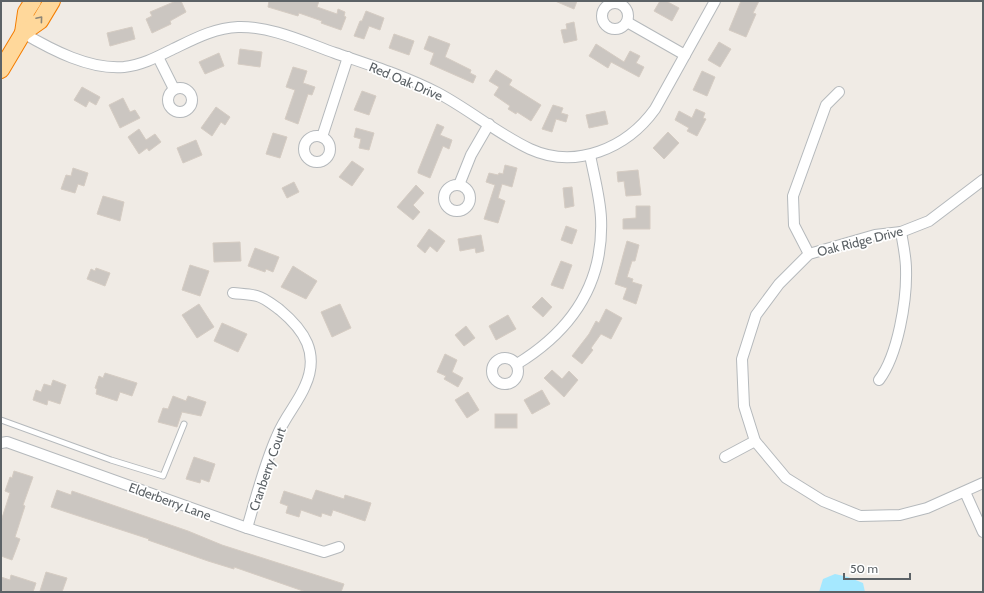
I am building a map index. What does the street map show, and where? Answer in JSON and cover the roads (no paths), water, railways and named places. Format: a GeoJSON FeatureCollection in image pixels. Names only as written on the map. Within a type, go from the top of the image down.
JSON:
{"type":"FeatureCollection","features":[{"type":"Feature","properties":{"kind":"highway"},"geometry":{"type":"LineString","coordinates":[[1,70],[23,33],[26,12],[33,1]]}},
{"type":"Feature","properties":{"kind":"highway"},"geometry":{"type":"LineString","coordinates":[[23,33],[40,21],[52,1]]}},
{"type":"Feature","properties":{"kind":"street","name":"Red Oak Drive"},"geometry":{"type":"LineString","coordinates":[[23,33],[43,44],[106,67],[134,65],[158,57],[206,33],[238,27],[271,31],[348,57],[424,86],[522,145],[543,153],[563,156],[590,155],[620,143],[644,124],[655,109],[715,1]]}},
{"type":"Feature","properties":{"kind":"street"},"geometry":{"type":"LineString","coordinates":[[627,22],[685,55]]}},
{"type":"Feature","properties":{"kind":"street"},"geometry":{"type":"LineString","coordinates":[[158,57],[174,89]]}},
{"type":"Feature","properties":{"kind":"street"},"geometry":{"type":"LineString","coordinates":[[322,137],[348,57]]}},
{"type":"Feature","properties":{"kind":"street"},"geometry":{"type":"LineString","coordinates":[[809,254],[794,225],[794,196],[826,105],[839,92]]}},
{"type":"Feature","properties":{"kind":"street"},"geometry":{"type":"LineString","coordinates":[[459,185],[471,155],[489,124]]}},
{"type":"Feature","properties":{"kind":"street"},"geometry":{"type":"LineString","coordinates":[[517,364],[538,352],[561,331],[577,310],[592,280],[598,255],[601,227],[599,203],[590,155]]}},
{"type":"Feature","properties":{"kind":"street","name":"Oak Ridge Drive"},"geometry":{"type":"LineString","coordinates":[[983,180],[929,221],[901,232],[875,235],[809,254],[779,284],[756,315],[742,359],[744,406],[755,441],[786,478],[823,501],[860,516],[900,515],[927,508],[983,483]]}},
{"type":"Feature","properties":{"kind":"street"},"geometry":{"type":"LineString","coordinates":[[879,380],[888,368],[902,321],[906,270],[901,232]]}},
{"type":"Feature","properties":{"kind":"street","name":"Cranberry Court"},"geometry":{"type":"LineString","coordinates":[[232,293],[257,296],[271,303],[295,323],[306,338],[311,355],[310,371],[305,387],[287,415],[276,437],[246,528]]}},
{"type":"Feature","properties":{"kind":"street"},"geometry":{"type":"LineString","coordinates":[[726,457],[755,441]]}},
{"type":"Feature","properties":{"kind":"street","name":"Elderberry Lane"},"geometry":{"type":"LineString","coordinates":[[1,442],[7,442],[246,528],[324,552],[339,547]]}},
{"type":"Feature","properties":{"kind":"street"},"geometry":{"type":"LineString","coordinates":[[965,492],[983,532]]}},
{"type":"Feature","properties":{"kind":"lane"},"geometry":{"type":"LineString","coordinates":[[1,420],[111,460],[162,476],[184,424]]}},
{"type":"Feature","properties":{"kind":"water"},"geometry":{"type":"Polygon","coordinates":[[[835,574],[863,583],[865,592],[819,592],[823,579],[835,574]]]}}]}
